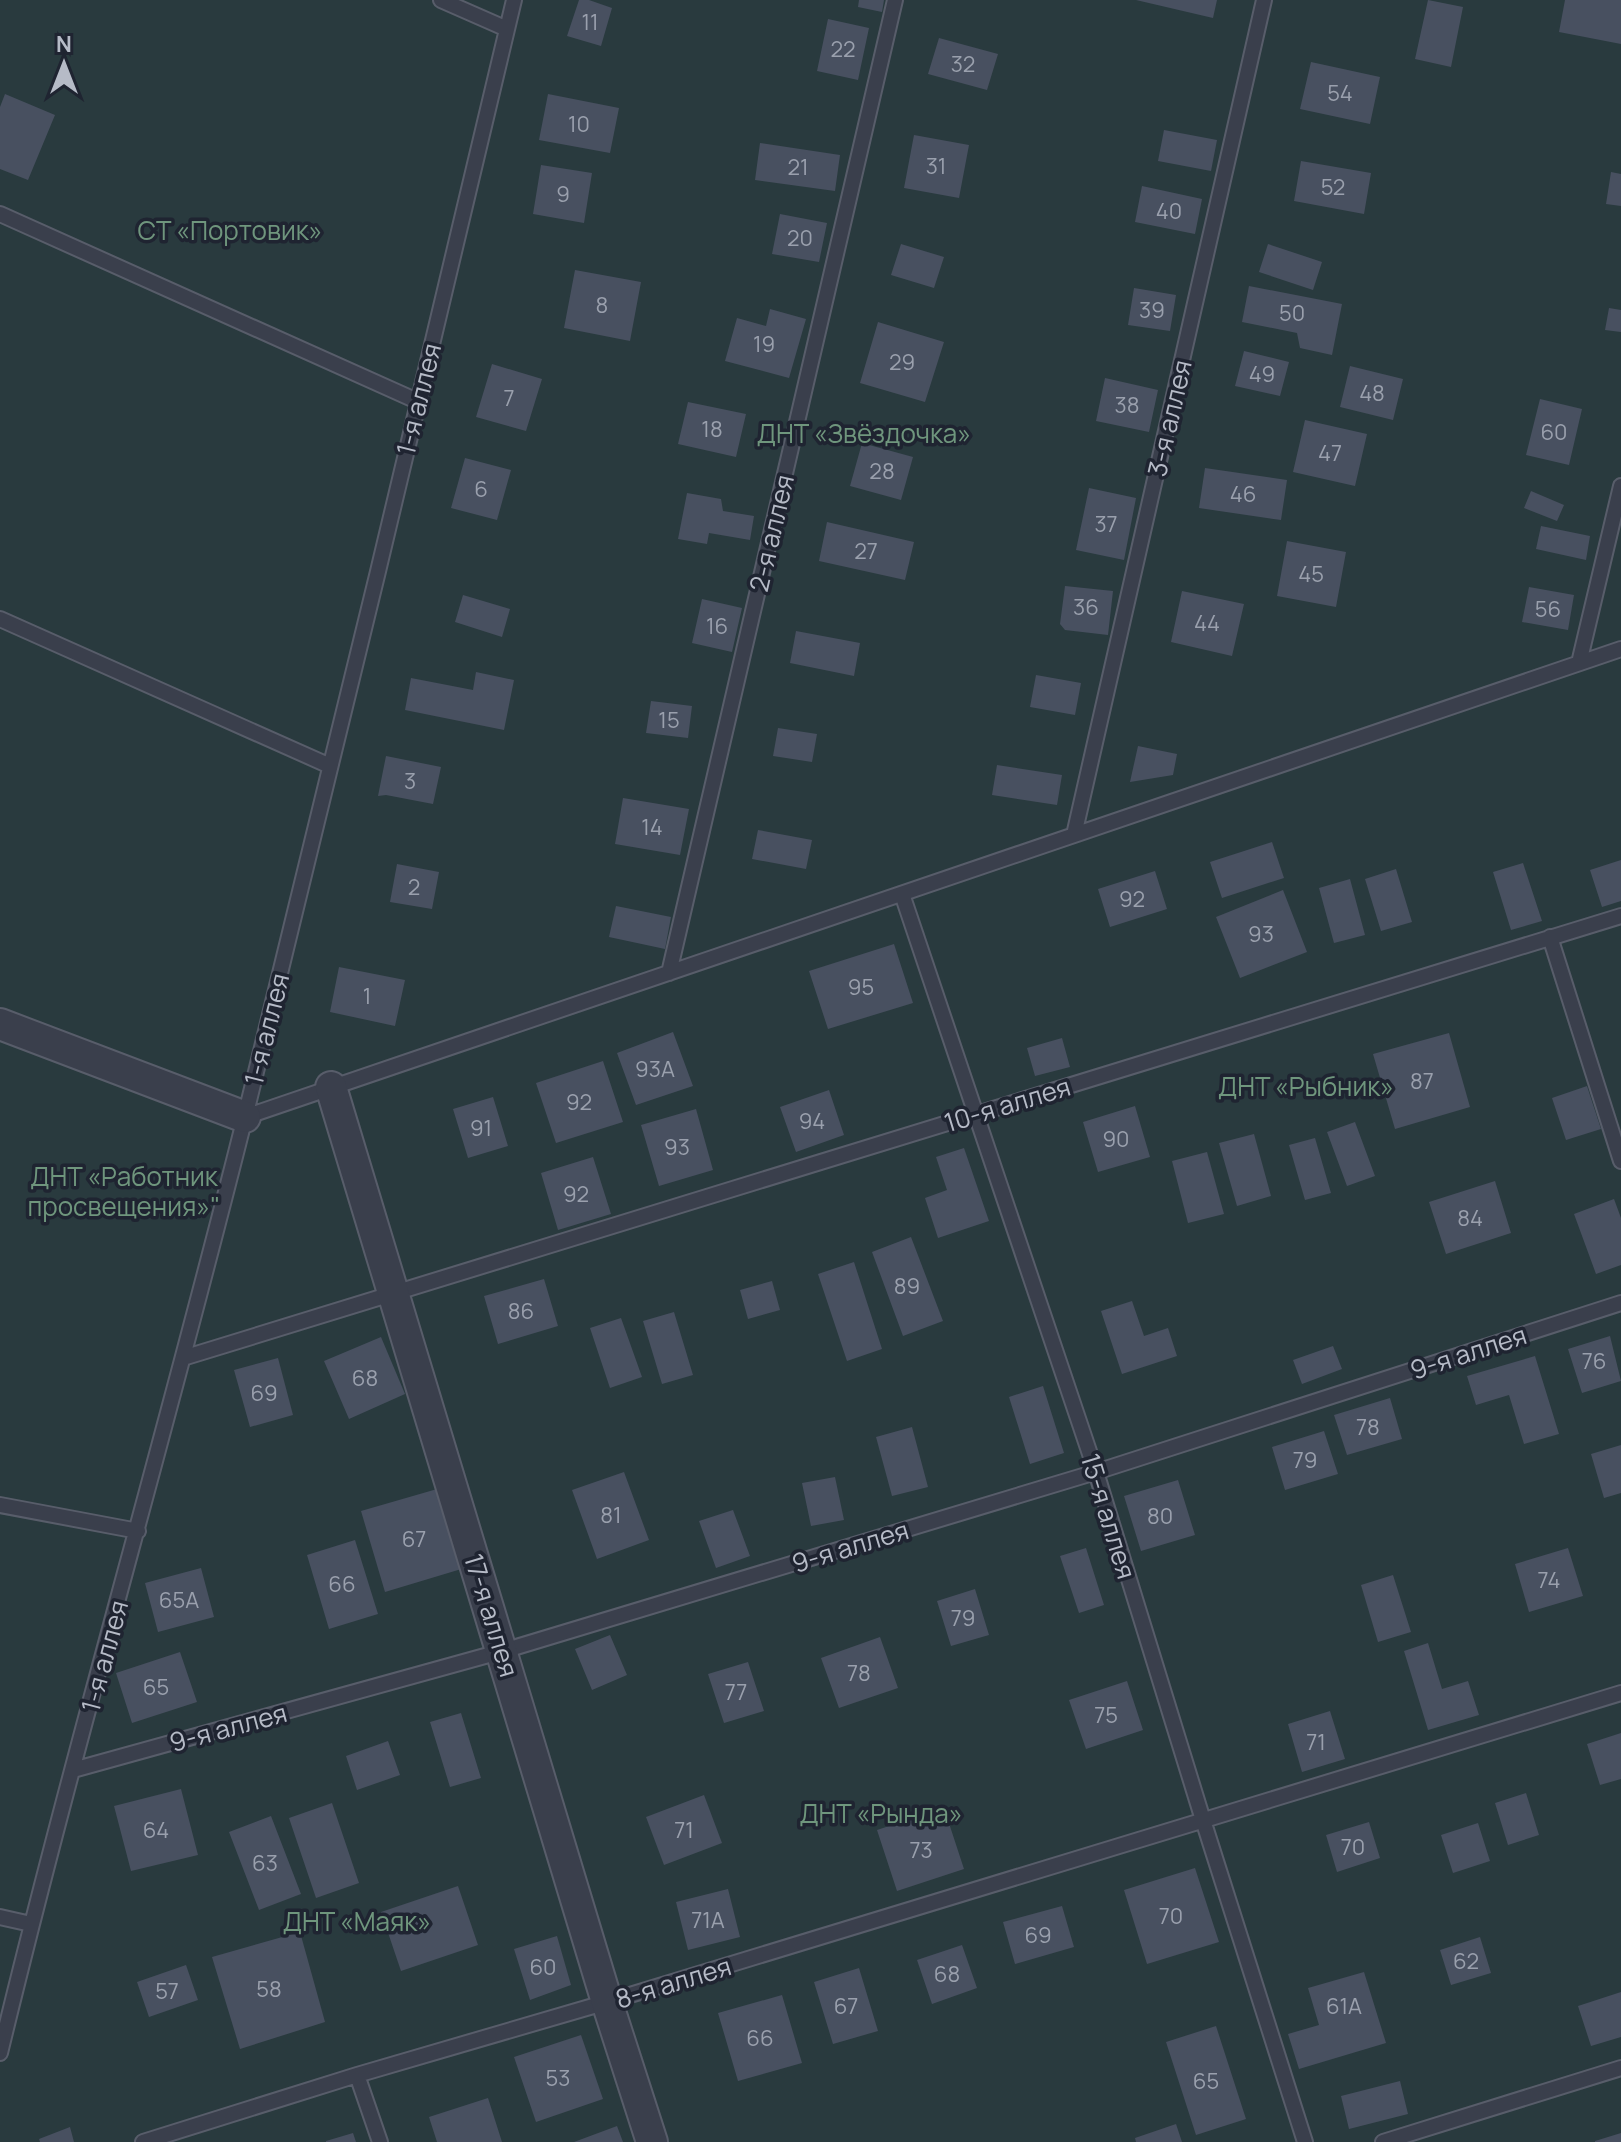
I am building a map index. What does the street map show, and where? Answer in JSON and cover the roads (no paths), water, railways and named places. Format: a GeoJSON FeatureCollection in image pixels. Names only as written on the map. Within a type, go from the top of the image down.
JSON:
{"type":"FeatureCollection","features":[{"type":"Feature","properties":{"kind":"street"},"geometry":{"type":"LineString","coordinates":[[0,1024],[245,1117]]}},
{"type":"Feature","properties":{"kind":"street","name":"17-я аллея"},"geometry":{"type":"LineString","coordinates":[[331,1087],[652,2142]]}},
{"type":"Feature","properties":{"kind":"lane"},"geometry":{"type":"LineString","coordinates":[[441,0],[507,29]]}},
{"type":"Feature","properties":{"kind":"lane","name":"1-я аллея"},"geometry":{"type":"LineString","coordinates":[[0,2053],[31,1924],[138,1531],[245,1117],[514,0]]}},
{"type":"Feature","properties":{"kind":"lane","name":"2-я аллея"},"geometry":{"type":"LineString","coordinates":[[669,973],[895,0]]}},
{"type":"Feature","properties":{"kind":"lane","name":"3-я аллея"},"geometry":{"type":"LineString","coordinates":[[1074,835],[1264,0]]}},
{"type":"Feature","properties":{"kind":"lane"},"geometry":{"type":"LineString","coordinates":[[0,214],[417,401]]}},
{"type":"Feature","properties":{"kind":"lane"},"geometry":{"type":"LineString","coordinates":[[1579,663],[1621,486]]}},
{"type":"Feature","properties":{"kind":"lane"},"geometry":{"type":"LineString","coordinates":[[0,619],[330,766]]}},
{"type":"Feature","properties":{"kind":"lane"},"geometry":{"type":"LineString","coordinates":[[245,1117],[1621,649]]}},
{"type":"Feature","properties":{"kind":"lane","name":"15-я аллея"},"geometry":{"type":"LineString","coordinates":[[902,894],[1096,1472],[1305,2142]]}},
{"type":"Feature","properties":{"kind":"lane","name":"10-я аллея"},"geometry":{"type":"LineString","coordinates":[[183,1358],[1621,916]]}},
{"type":"Feature","properties":{"kind":"lane"},"geometry":{"type":"LineString","coordinates":[[1550,937],[1621,1161]]}},
{"type":"Feature","properties":{"kind":"lane","name":"9-я аллея"},"geometry":{"type":"LineString","coordinates":[[73,1770],[503,1651],[1096,1472],[1621,1303]]}},
{"type":"Feature","properties":{"kind":"lane"},"geometry":{"type":"LineString","coordinates":[[0,1505],[138,1531]]}},
{"type":"Feature","properties":{"kind":"lane","name":"8-я аллея"},"geometry":{"type":"LineString","coordinates":[[143,2142],[1621,1693]]}},
{"type":"Feature","properties":{"kind":"lane"},"geometry":{"type":"LineString","coordinates":[[0,1917],[31,1924]]}},
{"type":"Feature","properties":{"kind":"lane"},"geometry":{"type":"LineString","coordinates":[[1383,2142],[1621,2068]]}},
{"type":"Feature","properties":{"kind":"lane"},"geometry":{"type":"LineString","coordinates":[[357,2075],[380,2142]]}},
{"type":"Feature","properties":{"kind":"park label","name":"СТ «Портовик»"},"geometry":{"type":"Point","coordinates":[230,230]}},
{"type":"Feature","properties":{"kind":"park label","name":"ДНТ «Звёздочка»"},"geometry":{"type":"Point","coordinates":[864,433]}},
{"type":"Feature","properties":{"kind":"park label","name":"ДНТ «Рыбник»"},"geometry":{"type":"Point","coordinates":[1306,1086]}},
{"type":"Feature","properties":{"kind":"park label","name":"ДНТ «Работник просвещения»\""},"geometry":{"type":"Point","coordinates":[124,1191]}},
{"type":"Feature","properties":{"kind":"park label","name":"ДНТ «Рында»"},"geometry":{"type":"Point","coordinates":[881,1813]}},
{"type":"Feature","properties":{"kind":"park label","name":"ДНТ «Маяк»"},"geometry":{"type":"Point","coordinates":[357,1921]}}]}
